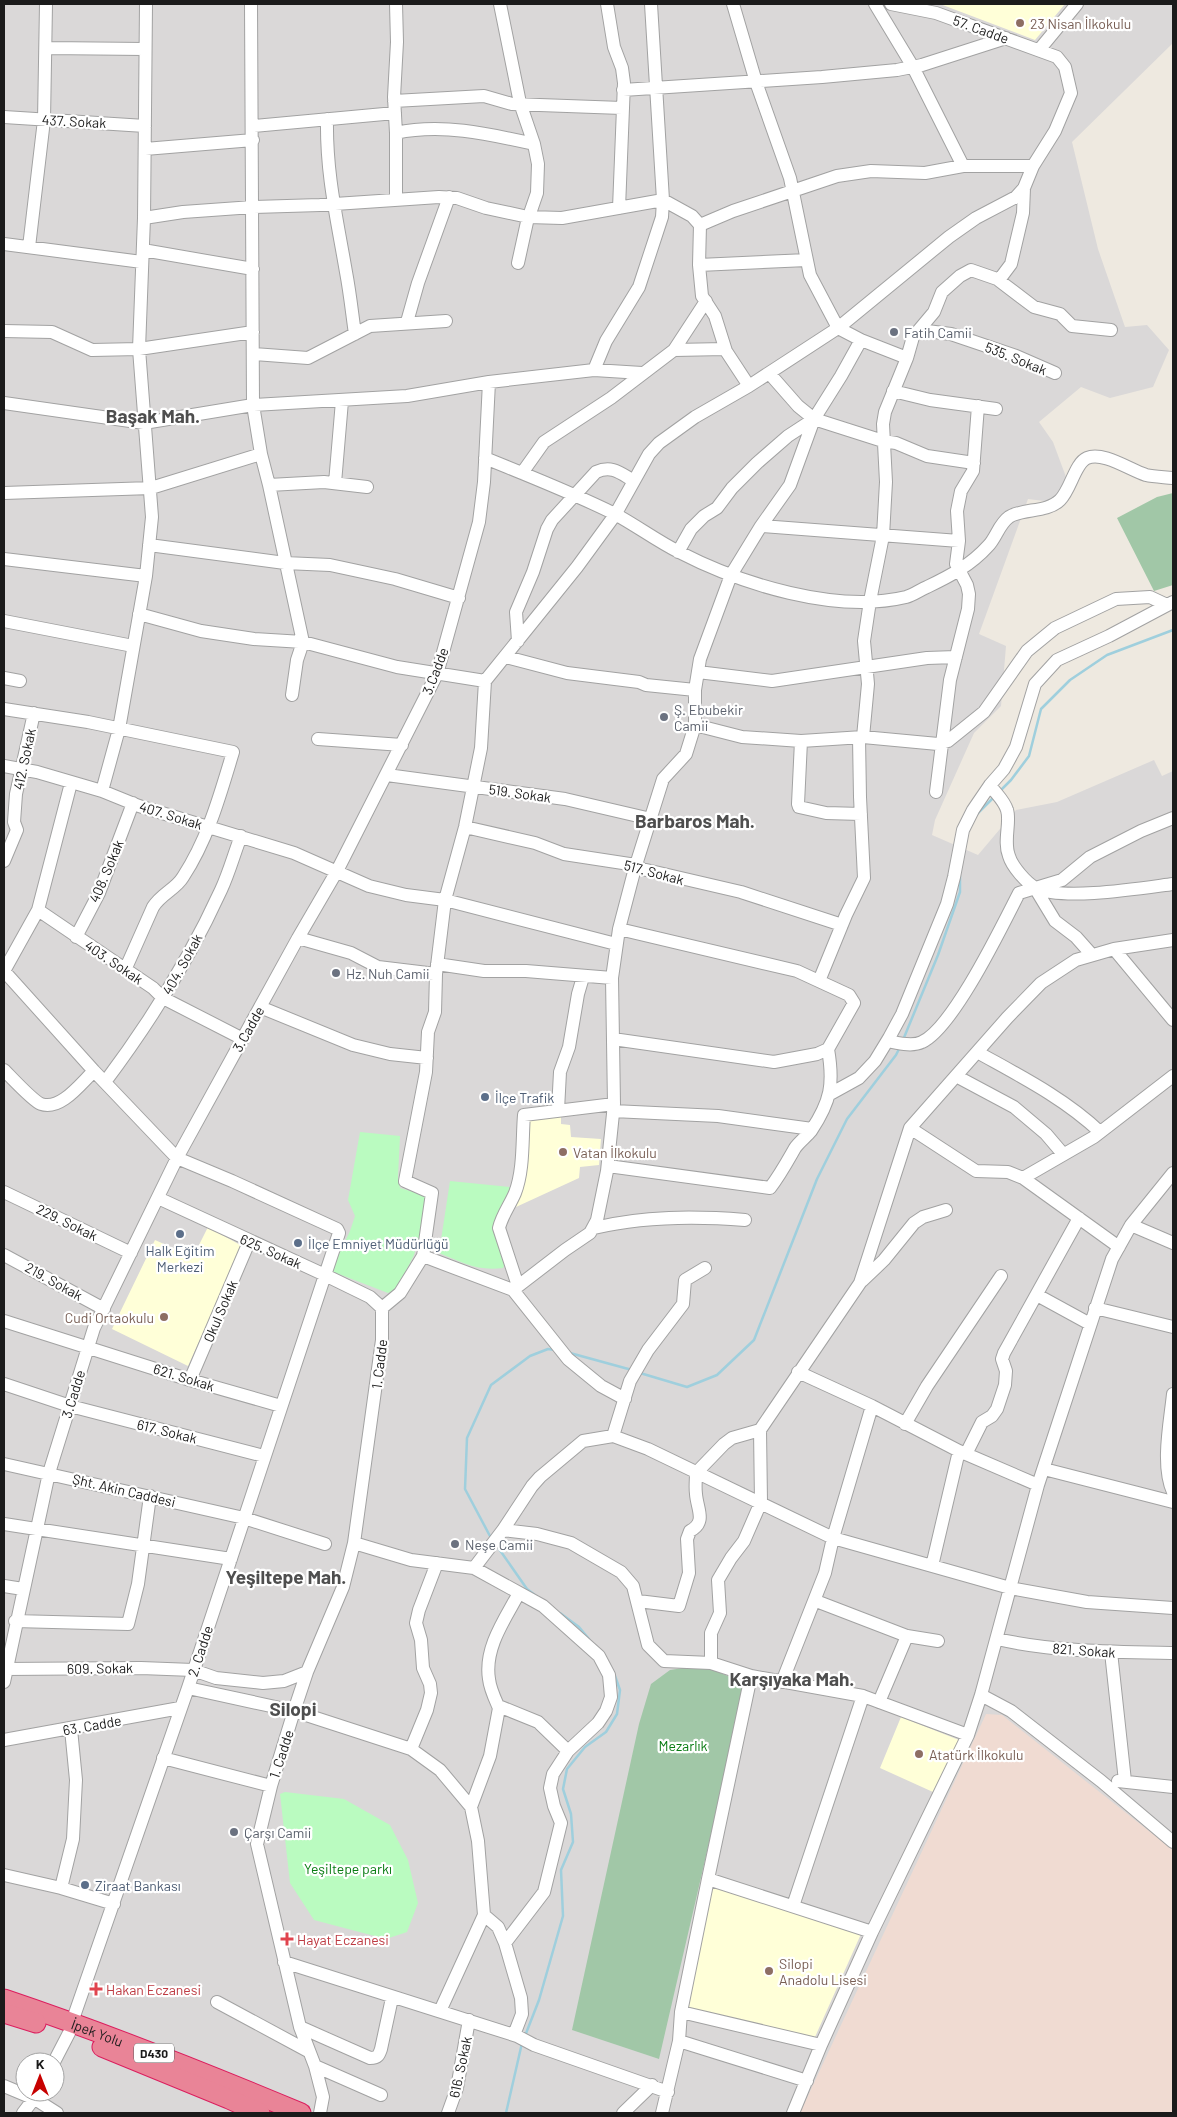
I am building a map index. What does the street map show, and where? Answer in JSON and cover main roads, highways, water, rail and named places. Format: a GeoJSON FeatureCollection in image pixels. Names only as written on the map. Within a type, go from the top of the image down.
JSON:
{"type":"FeatureCollection","features":[{"type":"Feature","properties":{"kind":"highway","name":"İpek Yolu"},"geometry":{"type":"LineString","coordinates":[[4,2000],[70,2028],[212,2075],[301,2113]]}},
{"type":"Feature","properties":{"kind":"highway","name":"D430"},"geometry":{"type":"LineString","coordinates":[[4,2014],[70,2028],[260,2113]]}},
{"type":"Feature","properties":{"kind":"waterway"},"geometry":{"type":"LineString","coordinates":[[1000,791],[1029,756],[1041,709],[1070,680],[1107,655],[1173,630]]}},
{"type":"Feature","properties":{"kind":"waterway"},"geometry":{"type":"LineString","coordinates":[[977,814],[994,797]]}},
{"type":"Feature","properties":{"kind":"waterway"},"geometry":{"type":"LineString","coordinates":[[903,1040],[938,955],[960,892],[960,876]]}},
{"type":"Feature","properties":{"kind":"waterway"},"geometry":{"type":"LineString","coordinates":[[640,1373],[687,1387],[717,1375],[754,1340],[817,1179],[847,1119],[896,1055],[900,1047]]}},
{"type":"Feature","properties":{"kind":"waterway"},"geometry":{"type":"LineString","coordinates":[[491,1538],[465,1489],[467,1438],[491,1385],[530,1356],[548,1349],[555,1350]]}},
{"type":"Feature","properties":{"kind":"waterway"},"geometry":{"type":"LineString","coordinates":[[570,1353],[632,1370]]}},
{"type":"Feature","properties":{"kind":"waterway"},"geometry":{"type":"LineString","coordinates":[[497,1546],[527,1589],[535,1595]]}},
{"type":"Feature","properties":{"kind":"waterway"},"geometry":{"type":"LineString","coordinates":[[560,1613],[579,1627],[589,1639]]}},
{"type":"Feature","properties":{"kind":"waterway"},"geometry":{"type":"LineString","coordinates":[[525,2036],[539,2000],[563,1916],[561,1870],[573,1842],[571,1814],[563,1789],[567,1769],[585,1747],[606,1732],[617,1714],[620,1690],[615,1676]]}},
{"type":"Feature","properties":{"kind":"waterway"},"geometry":{"type":"LineString","coordinates":[[506,2113],[522,2043]]}},
{"type":"Feature","properties":{"kind":"place","name":"23 Nisan İlkokulu"},"geometry":{"type":"Point","coordinates":[1020,23]}},
{"type":"Feature","properties":{"kind":"place","name":"Fatih Camii"},"geometry":{"type":"Point","coordinates":[894,332]}},
{"type":"Feature","properties":{"kind":"place","name":"Ş. Ebubekir Camii"},"geometry":{"type":"Point","coordinates":[664,717]}},
{"type":"Feature","properties":{"kind":"place","name":"Hz. Nuh Camii"},"geometry":{"type":"Point","coordinates":[336,973]}},
{"type":"Feature","properties":{"kind":"place","name":"İlçe Trafik"},"geometry":{"type":"Point","coordinates":[485,1097]}},
{"type":"Feature","properties":{"kind":"place","name":"Vatan İlkokulu"},"geometry":{"type":"Point","coordinates":[563,1152]}},
{"type":"Feature","properties":{"kind":"place","name":"Halk Eğitim Merkezi"},"geometry":{"type":"Point","coordinates":[180,1234]}},
{"type":"Feature","properties":{"kind":"place","name":"İlçe Emniyet Müdürlüğü"},"geometry":{"type":"Point","coordinates":[298,1243]}},
{"type":"Feature","properties":{"kind":"place","name":"Cudi Ortaokulu"},"geometry":{"type":"Point","coordinates":[164,1317]}},
{"type":"Feature","properties":{"kind":"place","name":"Neşe Camii"},"geometry":{"type":"Point","coordinates":[455,1544]}},
{"type":"Feature","properties":{"kind":"place","name":"Atatürk İlkokulu"},"geometry":{"type":"Point","coordinates":[919,1754]}},
{"type":"Feature","properties":{"kind":"place","name":"Çarşı Camii"},"geometry":{"type":"Point","coordinates":[234,1832]}},
{"type":"Feature","properties":{"kind":"place","name":"Ziraat Bankası"},"geometry":{"type":"Point","coordinates":[85,1885]}},
{"type":"Feature","properties":{"kind":"place","name":"Hayat Eczanesi"},"geometry":{"type":"Point","coordinates":[287,1939]}},
{"type":"Feature","properties":{"kind":"place","name":"Silopi Anadolu Lisesi"},"geometry":{"type":"Point","coordinates":[769,1971]}},
{"type":"Feature","properties":{"kind":"place","name":"Hakan Eczanesi"},"geometry":{"type":"Point","coordinates":[96,1989]}},
{"type":"Feature","properties":{"kind":"district","name":"Başak Mah."},"geometry":{"type":"Point","coordinates":[153,415]}},
{"type":"Feature","properties":{"kind":"district","name":"Barbaros Mah."},"geometry":{"type":"Point","coordinates":[695,820]}},
{"type":"Feature","properties":{"kind":"district","name":"Yeşiltepe Mah."},"geometry":{"type":"Point","coordinates":[286,1576]}},
{"type":"Feature","properties":{"kind":"district","name":"Karşıyaka Mah."},"geometry":{"type":"Point","coordinates":[792,1678]}},
{"type":"Feature","properties":{"kind":"district","name":"Silopi"},"geometry":{"type":"Point","coordinates":[293,1708]}},
{"type":"Feature","properties":{"kind":"park label","name":"Mezarlık"},"geometry":{"type":"Point","coordinates":[683,1745]}},
{"type":"Feature","properties":{"kind":"park label","name":"Yeşiltepe parkı"},"geometry":{"type":"Point","coordinates":[348,1868]}}]}
